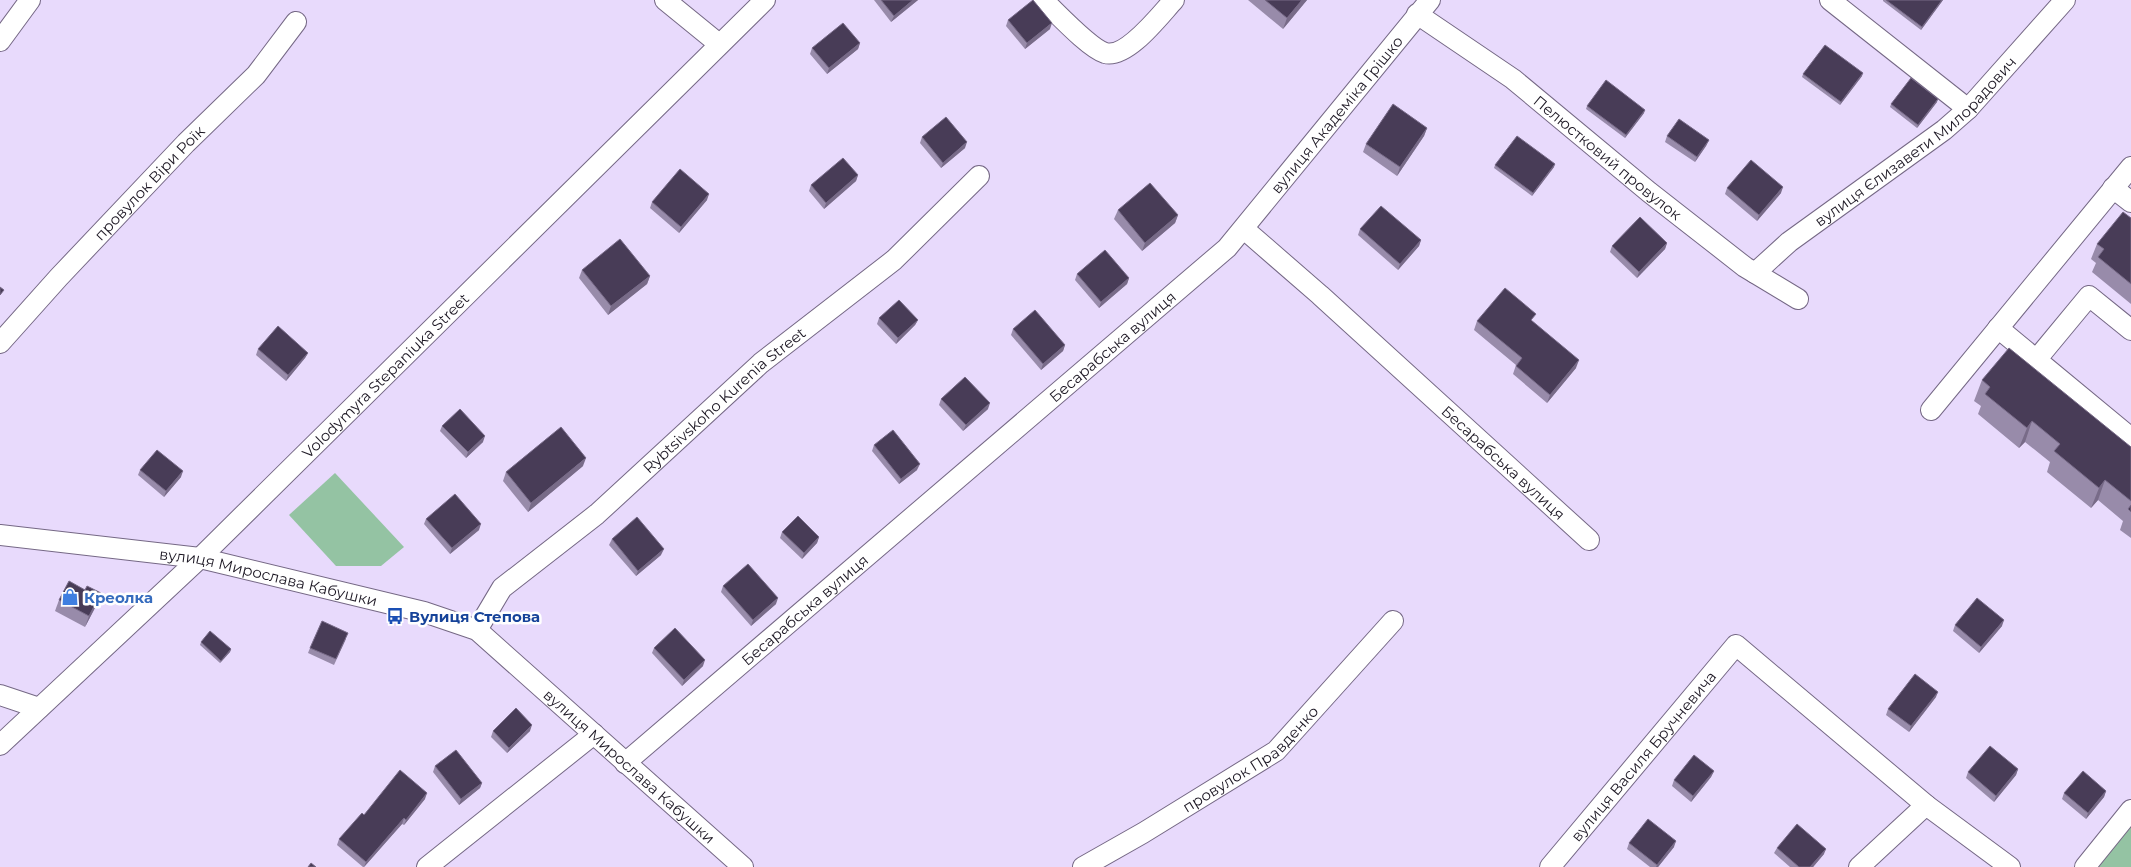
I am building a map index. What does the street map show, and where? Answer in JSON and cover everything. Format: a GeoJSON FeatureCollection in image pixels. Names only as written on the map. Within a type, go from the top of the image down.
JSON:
{"type":"FeatureCollection","features":[{"type":"Feature","properties":{"kind":"street"},"geometry":{"type":"LineString","coordinates":[[0,41],[30,0]]}},
{"type":"Feature","properties":{"kind":"street"},"geometry":{"type":"LineString","coordinates":[[665,0],[719,44]]}},
{"type":"Feature","properties":{"kind":"street","name":"Volodymyra Stepaniuka Street"},"geometry":{"type":"LineString","coordinates":[[0,745],[200,558],[719,44],[766,0]]}},
{"type":"Feature","properties":{"kind":"street"},"geometry":{"type":"LineString","coordinates":[[1043,0],[1092,46],[1106,53],[1122,51],[1143,34],[1174,0]]}},
{"type":"Feature","properties":{"kind":"street"},"geometry":{"type":"LineString","coordinates":[[1830,0],[1968,109]]}},
{"type":"Feature","properties":{"kind":"street","name":"вулиця Єлизавети Милорадович"},"geometry":{"type":"LineString","coordinates":[[1754,273],[1788,242],[1944,130],[1968,109],[2065,0]]}},
{"type":"Feature","properties":{"kind":"street","name":"вулиця Академіка Грішко"},"geometry":{"type":"LineString","coordinates":[[1244,230],[1423,7]]}},
{"type":"Feature","properties":{"kind":"street","name":"Пелюстковий провулок"},"geometry":{"type":"LineString","coordinates":[[1423,7],[1649,192],[1754,273],[1798,299]]}},
{"type":"Feature","properties":{"kind":"street","name":"провулок Віри Роїк"},"geometry":{"type":"LineString","coordinates":[[0,343],[59,277],[186,143],[256,75],[296,22]]}},
{"type":"Feature","properties":{"kind":"street"},"geometry":{"type":"LineString","coordinates":[[1931,410],[2131,167]]}},
{"type":"Feature","properties":{"kind":"street","name":"Rybtsivskoho Kurenia Street"},"geometry":{"type":"LineString","coordinates":[[477,630],[502,588],[597,514],[761,363],[894,260],[979,176]]}},
{"type":"Feature","properties":{"kind":"street"},"geometry":{"type":"LineString","coordinates":[[2113,188],[2131,202]]}},
{"type":"Feature","properties":{"kind":"street","name":"Бесарабська вулиця"},"geometry":{"type":"LineString","coordinates":[[625,763],[1227,248],[1244,230],[1320,295],[1589,540]]}},
{"type":"Feature","properties":{"kind":"street"},"geometry":{"type":"LineString","coordinates":[[2036,360],[2089,296],[2131,330]]}},
{"type":"Feature","properties":{"kind":"street"},"geometry":{"type":"LineString","coordinates":[[1998,328],[2131,438]]}},
{"type":"Feature","properties":{"kind":"street","name":"вулиця Мирослава Кабушки"},"geometry":{"type":"LineString","coordinates":[[0,536],[200,558],[424,612],[477,630],[743,867]]}},
{"type":"Feature","properties":{"kind":"street","name":"провулок Правденко"},"geometry":{"type":"LineString","coordinates":[[1082,867],[1143,833],[1276,751],[1393,621]]}},
{"type":"Feature","properties":{"kind":"street","name":"вулиця Василя Бручневича"},"geometry":{"type":"LineString","coordinates":[[1550,867],[1736,645],[1926,805]]}},
{"type":"Feature","properties":{"kind":"street"},"geometry":{"type":"LineString","coordinates":[[0,695],[39,708]]}},
{"type":"Feature","properties":{"kind":"street"},"geometry":{"type":"LineString","coordinates":[[427,867],[594,734]]}},
{"type":"Feature","properties":{"kind":"street"},"geometry":{"type":"LineString","coordinates":[[1859,867],[1926,805],[2010,867]]}},
{"type":"Feature","properties":{"kind":"street"},"geometry":{"type":"LineString","coordinates":[[2085,867],[2131,810]]}},
{"type":"Feature","properties":{"kind":"green space"},"geometry":{"type":"Polygon","coordinates":[[[335,473],[404,547],[381,566],[336,566],[289,515],[335,473]]]}},
{"type":"Feature","properties":{"kind":"green space"},"geometry":{"type":"Polygon","coordinates":[[[2131,821],[2131,867],[2094,867],[2131,821]]]}},
{"type":"Feature","properties":{"kind":"building"},"geometry":{"type":"Polygon","coordinates":[[[881,0],[913,0],[894,16],[881,0]]]}},
{"type":"Feature","properties":{"kind":"building"},"geometry":{"type":"Polygon","coordinates":[[[1033,0],[1052,23],[1027,43],[1008,20],[1033,0]]]}},
{"type":"Feature","properties":{"kind":"building"},"geometry":{"type":"Polygon","coordinates":[[[1265,0],[1302,0],[1287,18],[1265,0]]]}},
{"type":"Feature","properties":{"kind":"building"},"geometry":{"type":"Polygon","coordinates":[[[1886,0],[1942,0],[1922,27],[1886,0]]]}},
{"type":"Feature","properties":{"kind":"building"},"geometry":{"type":"Polygon","coordinates":[[[843,23],[860,43],[829,68],[812,48],[843,23]]]}},
{"type":"Feature","properties":{"kind":"building"},"geometry":{"type":"Polygon","coordinates":[[[1825,45],[1863,73],[1841,102],[1803,74],[1825,45]]]}},
{"type":"Feature","properties":{"kind":"building"},"geometry":{"type":"Polygon","coordinates":[[[1911,78],[1938,99],[1918,125],[1891,104],[1911,78]]]}},
{"type":"Feature","properties":{"kind":"building"},"geometry":{"type":"Polygon","coordinates":[[[1606,80],[1645,110],[1626,135],[1587,106],[1606,80]]]}},
{"type":"Feature","properties":{"kind":"building"},"geometry":{"type":"Polygon","coordinates":[[[1393,104],[1427,128],[1400,167],[1366,144],[1393,104]]]}},
{"type":"Feature","properties":{"kind":"building"},"geometry":{"type":"Polygon","coordinates":[[[946,117],[967,142],[943,163],[922,137],[946,117]]]}},
{"type":"Feature","properties":{"kind":"building"},"geometry":{"type":"Polygon","coordinates":[[[1679,119],[1709,140],[1697,157],[1667,136],[1679,119]]]}},
{"type":"Feature","properties":{"kind":"building"},"geometry":{"type":"Polygon","coordinates":[[[1517,136],[1555,164],[1533,193],[1495,165],[1517,136]]]}},
{"type":"Feature","properties":{"kind":"building"},"geometry":{"type":"Polygon","coordinates":[[[843,158],[858,175],[826,203],[811,185],[843,158]]]}},
{"type":"Feature","properties":{"kind":"building"},"geometry":{"type":"Polygon","coordinates":[[[1751,160],[1783,187],[1759,215],[1727,188],[1751,160]]]}},
{"type":"Feature","properties":{"kind":"building"},"geometry":{"type":"Polygon","coordinates":[[[680,169],[709,194],[681,227],[652,202],[680,169]]]}},
{"type":"Feature","properties":{"kind":"building"},"geometry":{"type":"Polygon","coordinates":[[[1150,183],[1178,215],[1145,243],[1118,210],[1150,183]]]}},
{"type":"Feature","properties":{"kind":"building"},"geometry":{"type":"Polygon","coordinates":[[[1381,206],[1421,240],[1400,264],[1360,229],[1381,206]]]}},
{"type":"Feature","properties":{"kind":"building"},"geometry":{"type":"Polygon","coordinates":[[[2123,212],[2131,218],[2131,284],[2098,257],[2104,249],[2097,244],[2123,212]]]}},
{"type":"Feature","properties":{"kind":"building"},"geometry":{"type":"Polygon","coordinates":[[[1640,217],[1667,243],[1639,272],[1612,246],[1640,217]]]}},
{"type":"Feature","properties":{"kind":"building"},"geometry":{"type":"Polygon","coordinates":[[[620,239],[650,276],[611,306],[582,270],[620,239]]]}},
{"type":"Feature","properties":{"kind":"building"},"geometry":{"type":"Polygon","coordinates":[[[1105,250],[1129,278],[1101,302],[1077,274],[1105,250]]]}},
{"type":"Feature","properties":{"kind":"building"},"geometry":{"type":"Polygon","coordinates":[[[0,287],[4,290],[0,295],[0,287]]]}},
{"type":"Feature","properties":{"kind":"building"},"geometry":{"type":"Polygon","coordinates":[[[1505,288],[1536,314],[1531,320],[1579,360],[1550,395],[1516,366],[1522,358],[1477,321],[1505,288]]]}},
{"type":"Feature","properties":{"kind":"building"},"geometry":{"type":"Polygon","coordinates":[[[899,300],[918,320],[898,338],[879,318],[899,300]]]}},
{"type":"Feature","properties":{"kind":"building"},"geometry":{"type":"Polygon","coordinates":[[[1035,310],[1065,345],[1043,364],[1013,329],[1035,310]]]}},
{"type":"Feature","properties":{"kind":"building"},"geometry":{"type":"Polygon","coordinates":[[[278,326],[308,353],[288,375],[258,349],[278,326]]]}},
{"type":"Feature","properties":{"kind":"building"},"geometry":{"type":"Polygon","coordinates":[[[2009,348],[2131,447],[2131,501],[2105,480],[2099,488],[2054,451],[2060,444],[2032,421],[2027,428],[1985,394],[1990,387],[1982,380],[2009,348]]]}},
{"type":"Feature","properties":{"kind":"building"},"geometry":{"type":"Polygon","coordinates":[[[965,377],[990,403],[966,425],[941,399],[965,377]]]}},
{"type":"Feature","properties":{"kind":"building"},"geometry":{"type":"Polygon","coordinates":[[[460,409],[485,436],[468,452],[442,426],[460,409]]]}},
{"type":"Feature","properties":{"kind":"building"},"geometry":{"type":"Polygon","coordinates":[[[561,427],[586,458],[531,503],[506,472],[561,427]]]}},
{"type":"Feature","properties":{"kind":"building"},"geometry":{"type":"Polygon","coordinates":[[[893,430],[920,464],[901,479],[874,445],[893,430]]]}},
{"type":"Feature","properties":{"kind":"building"},"geometry":{"type":"Polygon","coordinates":[[[157,450],[183,471],[166,491],[140,470],[157,450]]]}},
{"type":"Feature","properties":{"kind":"building"},"geometry":{"type":"Polygon","coordinates":[[[455,494],[481,524],[452,548],[426,519],[455,494]]]}},
{"type":"Feature","properties":{"kind":"building"},"geometry":{"type":"Polygon","coordinates":[[[798,516],[819,537],[804,553],[782,532],[798,516]]]}},
{"type":"Feature","properties":{"kind":"building"},"geometry":{"type":"Polygon","coordinates":[[[637,517],[664,549],[638,571],[612,539],[637,517]]]}},
{"type":"Feature","properties":{"kind":"building"},"geometry":{"type":"Polygon","coordinates":[[[748,564],[778,598],[753,620],[723,586],[748,564]]]}},
{"type":"Feature","properties":{"kind":"building"},"geometry":{"type":"Polygon","coordinates":[[[69,581],[85,590],[87,586],[101,593],[89,616],[59,600],[69,581]]]}},
{"type":"Feature","properties":{"kind":"building"},"geometry":{"type":"Polygon","coordinates":[[[1977,598],[2004,620],[1981,647],[1955,625],[1977,598]]]}},
{"type":"Feature","properties":{"kind":"building"},"geometry":{"type":"Polygon","coordinates":[[[322,621],[348,633],[336,659],[310,648],[322,621]]]}},
{"type":"Feature","properties":{"kind":"building"},"geometry":{"type":"Polygon","coordinates":[[[675,628],[705,660],[684,680],[654,648],[675,628]]]}},
{"type":"Feature","properties":{"kind":"building"},"geometry":{"type":"Polygon","coordinates":[[[210,631],[231,649],[221,661],[201,642],[210,631]]]}},
{"type":"Feature","properties":{"kind":"building"},"geometry":{"type":"Polygon","coordinates":[[[1915,674],[1938,692],[1911,726],[1888,709],[1915,674]]]}},
{"type":"Feature","properties":{"kind":"building"},"geometry":{"type":"Polygon","coordinates":[[[516,708],[532,725],[509,748],[493,731],[516,708]]]}},
{"type":"Feature","properties":{"kind":"building"},"geometry":{"type":"Polygon","coordinates":[[[1990,746],[2018,769],[1996,796],[1968,772],[1990,746]]]}},
{"type":"Feature","properties":{"kind":"building"},"geometry":{"type":"Polygon","coordinates":[[[456,750],[482,783],[461,799],[435,766],[456,750]]]}},
{"type":"Feature","properties":{"kind":"building"},"geometry":{"type":"Polygon","coordinates":[[[1694,755],[1714,771],[1693,796],[1674,780],[1694,755]]]}},
{"type":"Feature","properties":{"kind":"building"},"geometry":{"type":"Polygon","coordinates":[[[400,770],[427,793],[406,820],[404,818],[366,862],[339,839],[362,813],[364,815],[400,770]]]}},
{"type":"Feature","properties":{"kind":"building"},"geometry":{"type":"Polygon","coordinates":[[[2083,771],[2106,791],[2088,813],[2064,793],[2083,771]]]}},
{"type":"Feature","properties":{"kind":"building"},"geometry":{"type":"Polygon","coordinates":[[[1648,819],[1676,841],[1657,865],[1629,843],[1648,819]]]}},
{"type":"Feature","properties":{"kind":"building"},"geometry":{"type":"Polygon","coordinates":[[[1797,824],[1826,849],[1810,867],[1799,867],[1777,848],[1797,824]]]}},
{"type":"Feature","properties":{"kind":"building"},"geometry":{"type":"Polygon","coordinates":[[[311,863],[316,867],[308,867],[311,863]]]}},
{"type":"Feature","properties":{"kind":"place","name":"Креолка"},"geometry":{"type":"Point","coordinates":[70,597]}},
{"type":"Feature","properties":{"kind":"place","name":"Вулиця Степова"},"geometry":{"type":"Point","coordinates":[395,616]}}]}
